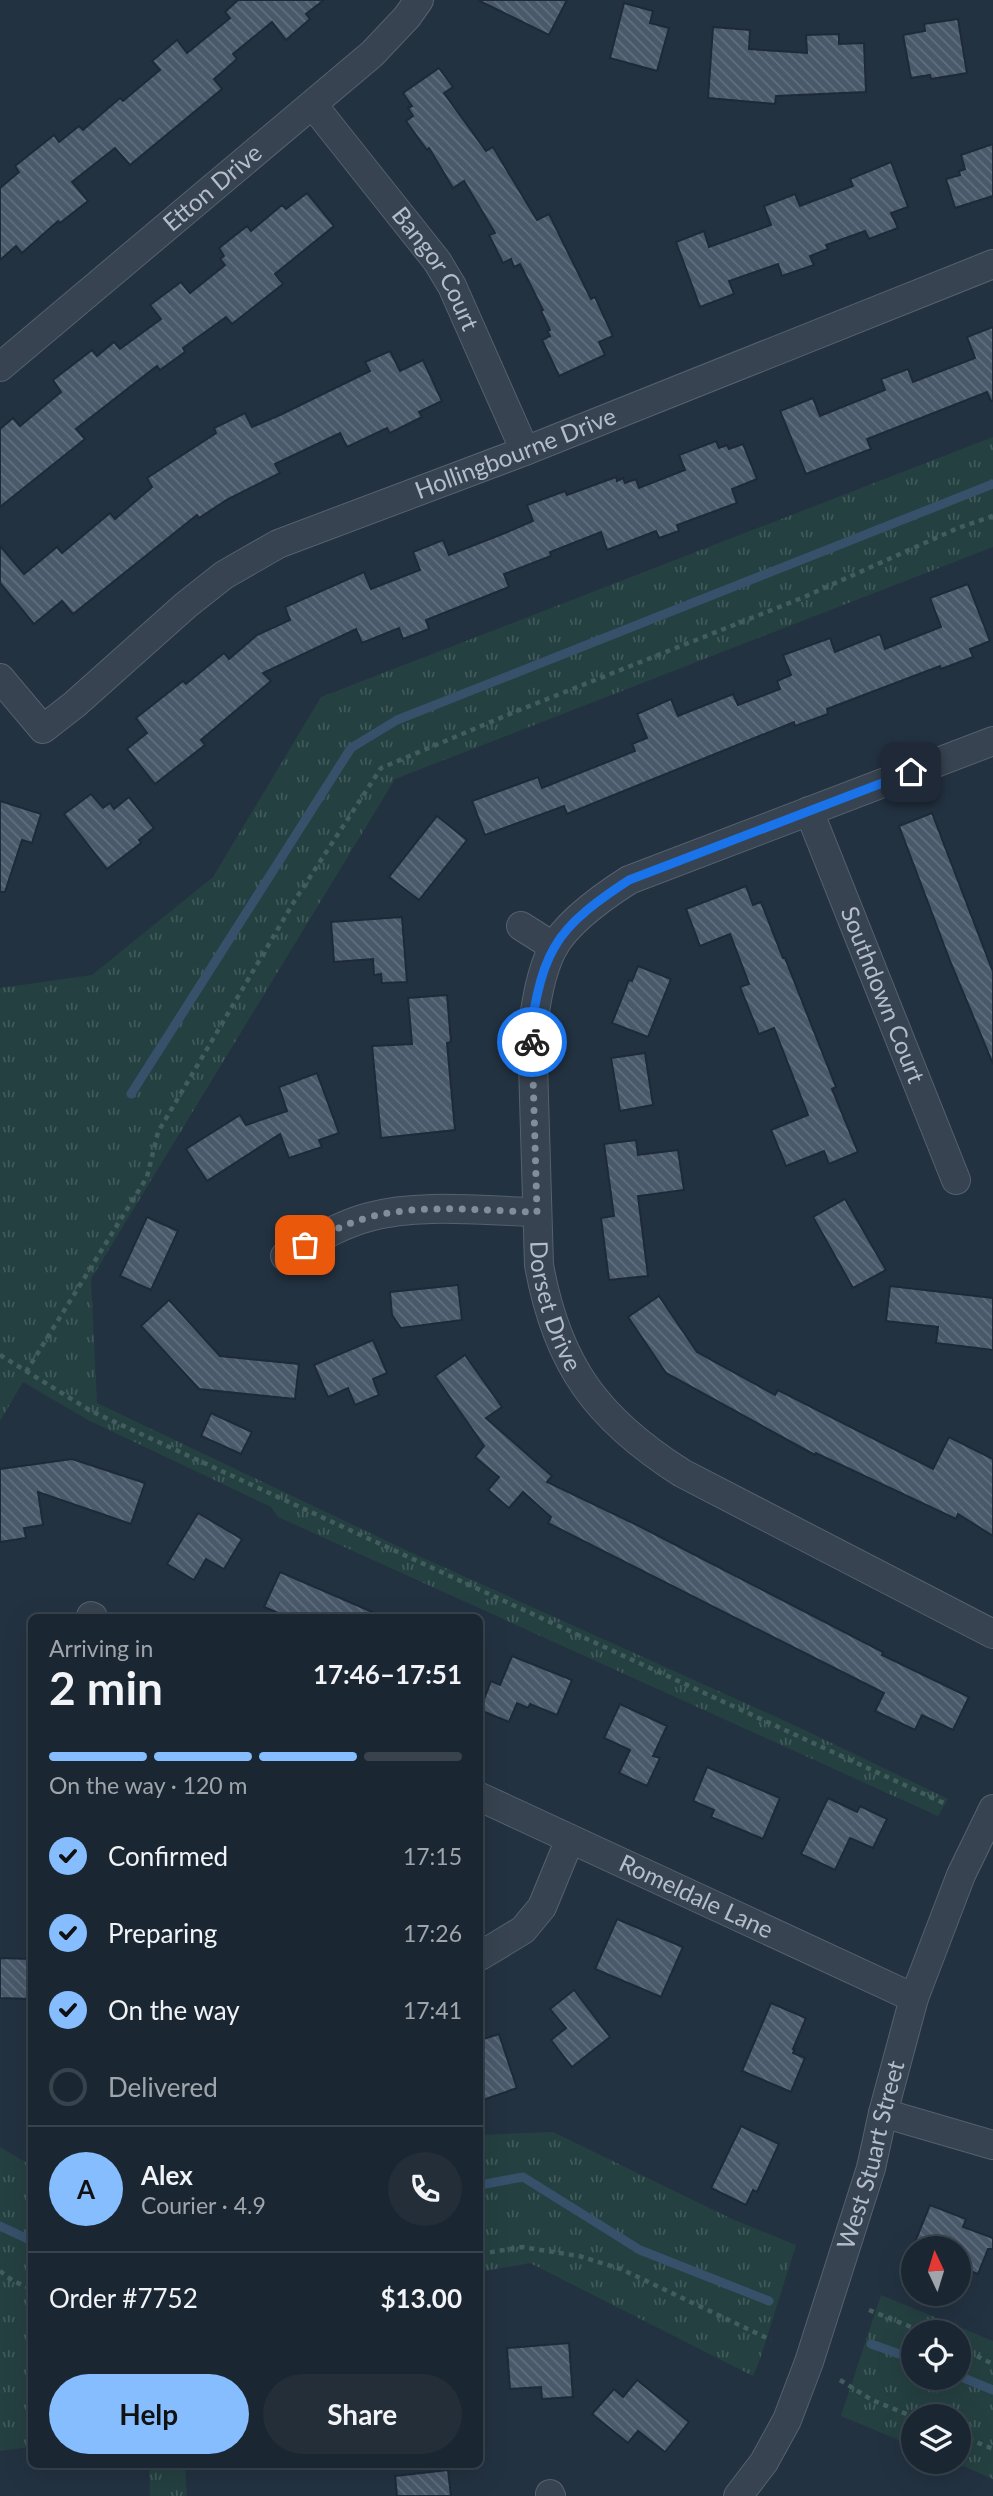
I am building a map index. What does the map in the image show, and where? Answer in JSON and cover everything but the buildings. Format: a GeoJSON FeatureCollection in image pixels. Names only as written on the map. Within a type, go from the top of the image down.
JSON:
{"type":"FeatureCollection","features":[{"type":"Feature","properties":{"kind":"street","name":"Etton Drive"},"geometry":{"type":"LineString","coordinates":[[0,367],[372,54],[407,17],[419,0]]}},
{"type":"Feature","properties":{"kind":"street","name":"Bangor Court"},"geometry":{"type":"LineString","coordinates":[[313,105],[437,261],[452,286],[525,451]]}},
{"type":"Feature","properties":{"kind":"street","name":"Hollingbourne Drive"},"geometry":{"type":"LineString","coordinates":[[0,678],[43,730],[186,605],[224,575],[278,544],[525,451],[993,264]]}},
{"type":"Feature","properties":{"kind":"street","name":"Dorset Drive"},"geometry":{"type":"LineString","coordinates":[[993,741],[629,880],[598,900],[554,947],[537,995],[532,1031],[539,1265],[545,1301],[557,1337],[573,1370],[600,1408],[648,1452],[682,1473],[993,1634]]}},
{"type":"Feature","properties":{"kind":"street","name":"Southdown Court"},"geometry":{"type":"LineString","coordinates":[[809,811],[956,1180]]}},
{"type":"Feature","properties":{"kind":"street"},"geometry":{"type":"LineString","coordinates":[[521,926],[554,947]]}},
{"type":"Feature","properties":{"kind":"street"},"geometry":{"type":"LineString","coordinates":[[285,1256],[325,1234],[369,1217],[411,1210],[537,1212]]}},
{"type":"Feature","properties":{"kind":"street","name":"Romeldale Lane"},"geometry":{"type":"LineString","coordinates":[[483,1798],[914,1998]]}},
{"type":"Feature","properties":{"kind":"street","name":"West Stuart Street"},"geometry":{"type":"LineString","coordinates":[[738,2496],[764,2462],[787,2420],[815,2347],[871,2168],[914,1998],[961,1875],[993,1809]]}},
{"type":"Feature","properties":{"kind":"street"},"geometry":{"type":"LineString","coordinates":[[483,1954],[523,1930],[542,1907],[570,1839]]}},
{"type":"Feature","properties":{"kind":"street"},"geometry":{"type":"LineString","coordinates":[[883,2113],[993,2145]]}},
{"type":"Feature","properties":{"kind":"path"},"geometry":{"type":"LineString","coordinates":[[26,1372],[147,1177],[158,1132],[295,900],[381,768],[530,705],[802,598],[958,528],[993,516]]}},
{"type":"Feature","properties":{"kind":"path"},"geometry":{"type":"LineString","coordinates":[[0,1355],[104,1417],[948,1805]]}},
{"type":"Feature","properties":{"kind":"path"},"geometry":{"type":"LineString","coordinates":[[483,2254],[522,2248],[579,2256],[621,2269],[740,2323],[771,2340]]}},
{"type":"Feature","properties":{"kind":"path"},"geometry":{"type":"LineString","coordinates":[[0,2271],[28,2287]]}},
{"type":"Feature","properties":{"kind":"path"},"geometry":{"type":"LineString","coordinates":[[869,2309],[901,2322]]}},
{"type":"Feature","properties":{"kind":"path"},"geometry":{"type":"LineString","coordinates":[[971,2353],[993,2364]]}},
{"type":"Feature","properties":{"kind":"path"},"geometry":{"type":"LineString","coordinates":[[840,2380],[872,2400],[901,2412]]}},
{"type":"Feature","properties":{"kind":"path"},"geometry":{"type":"LineString","coordinates":[[971,2440],[993,2449]]}},
{"type":"Feature","properties":{"kind":"green space"},"geometry":{"type":"Polygon","coordinates":[[[993,437],[993,547],[395,779],[91,1279],[97,1403],[410,1552],[794,1725],[948,1799],[938,1816],[278,1517],[271,1507],[88,1420],[23,1382],[0,1421],[0,988],[92,975],[213,877],[321,697],[993,437]]]}},
{"type":"Feature","properties":{"kind":"green space"},"geometry":{"type":"Polygon","coordinates":[[[553,2132],[732,2219],[796,2245],[753,2376],[530,2263],[483,2271],[483,2135],[553,2132]]]}},
{"type":"Feature","properties":{"kind":"green space"},"geometry":{"type":"Polygon","coordinates":[[[0,2147],[28,2164],[28,2447],[0,2451],[0,2147]]]}},
{"type":"Feature","properties":{"kind":"green space"},"geometry":{"type":"Polygon","coordinates":[[[881,2295],[901,2303],[901,2306],[908,2306],[942,2320],[901,2320],[901,2390],[971,2390],[971,2332],[993,2341],[993,2479],[971,2469],[971,2404],[901,2404],[901,2441],[841,2416],[881,2295]]]}},
{"type":"Feature","properties":{"kind":"green space"},"geometry":{"type":"Polygon","coordinates":[[[149,2468],[185,2468],[187,2496],[150,2496],[149,2468]]]}},
{"type":"Feature","properties":{"kind":"waterway"},"geometry":{"type":"LineString","coordinates":[[131,1094],[351,748],[397,720],[993,484]]}},
{"type":"Feature","properties":{"kind":"waterway"},"geometry":{"type":"LineString","coordinates":[[483,2184],[523,2177],[640,2250],[769,2301]]}},
{"type":"Feature","properties":{"kind":"waterway"},"geometry":{"type":"LineString","coordinates":[[0,2226],[28,2239]]}},
{"type":"Feature","properties":{"kind":"waterway"},"geometry":{"type":"LineString","coordinates":[[871,2344],[901,2354]]}},
{"type":"Feature","properties":{"kind":"waterway"},"geometry":{"type":"LineString","coordinates":[[971,2381],[993,2390]]}},
{"type":"Feature","properties":{"kind":"way so far"},"geometry":{"type":"LineString","coordinates":[[305,1245],[369,1217],[411,1210],[537,1212],[532,1042]]}},
{"type":"Feature","properties":{"kind":"route"},"geometry":{"type":"LineString","coordinates":[[532,1042],[537,995],[554,947],[576,920],[598,900],[629,880],[911,772]]}}]}
